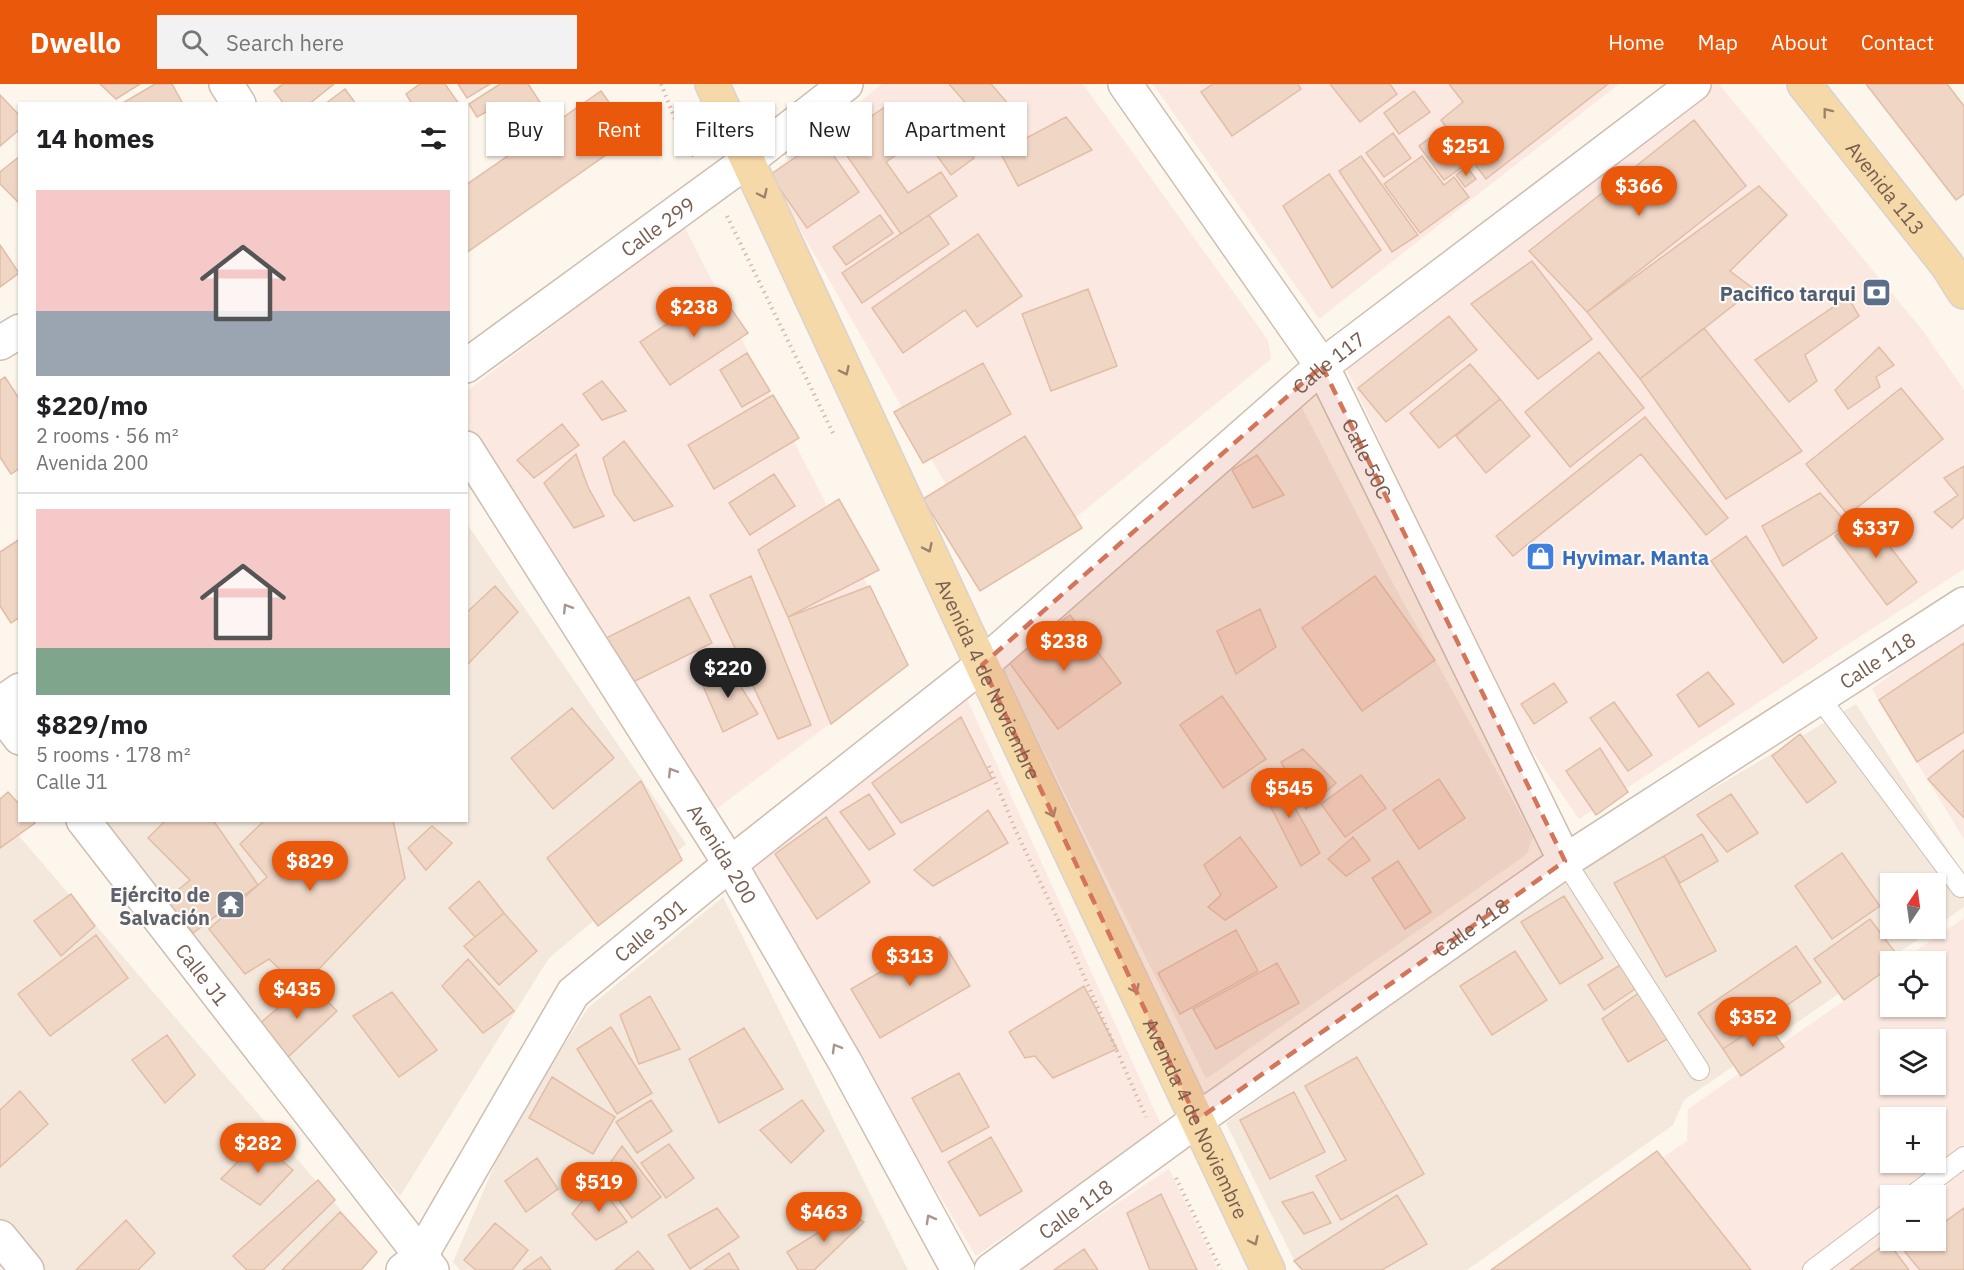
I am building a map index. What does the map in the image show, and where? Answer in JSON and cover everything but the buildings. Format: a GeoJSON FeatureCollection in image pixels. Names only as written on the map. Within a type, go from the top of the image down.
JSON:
{"type":"FeatureCollection","features":[{"type":"Feature","properties":{"kind":"main road","name":"Avenida 4 de Noviembre"},"geometry":{"type":"LineString","coordinates":[[712,84],[982,665],[1268,1270]]}},
{"type":"Feature","properties":{"kind":"main road","name":"Avenida 113"},"geometry":{"type":"LineString","coordinates":[[1804,84],[1947,265],[1964,292]]}},
{"type":"Feature","properties":{"kind":"street"},"geometry":{"type":"LineString","coordinates":[[226,84],[238,102]]}},
{"type":"Feature","properties":{"kind":"street","name":"Calle 299"},"geometry":{"type":"LineString","coordinates":[[468,365],[747,161],[846,84]]}},
{"type":"Feature","properties":{"kind":"street","name":"Calle 50C"},"geometry":{"type":"LineString","coordinates":[[1125,84],[1322,366],[1565,861]]}},
{"type":"Feature","properties":{"kind":"street","name":"Calle 117"},"geometry":{"type":"LineString","coordinates":[[982,665],[1322,366],[1694,84]]}},
{"type":"Feature","properties":{"kind":"street"},"geometry":{"type":"LineString","coordinates":[[0,343],[18,332]]}},
{"type":"Feature","properties":{"kind":"street","name":"Avenida 200"},"geometry":{"type":"LineString","coordinates":[[468,451],[730,864],[845,1062],[958,1270]]}},
{"type":"Feature","properties":{"kind":"street","name":"Calle 118"},"geometry":{"type":"LineString","coordinates":[[991,1270],[1197,1120],[1565,861],[1964,604]]}},
{"type":"Feature","properties":{"kind":"street","name":"Calle 301"},"geometry":{"type":"LineString","coordinates":[[419,1266],[573,993],[730,864],[982,665]]}},
{"type":"Feature","properties":{"kind":"street"},"geometry":{"type":"LineString","coordinates":[[0,704],[18,691]]}},
{"type":"Feature","properties":{"kind":"street"},"geometry":{"type":"LineString","coordinates":[[0,712],[18,735]]}},
{"type":"Feature","properties":{"kind":"street","name":"Calle J1"},"geometry":{"type":"LineString","coordinates":[[85,822],[419,1266]]}},
{"type":"Feature","properties":{"kind":"street"},"geometry":{"type":"LineString","coordinates":[[0,1237],[27,1270]]}},
{"type":"Feature","properties":{"kind":"lane"},"geometry":{"type":"LineString","coordinates":[[1819,697],[1961,887]]}},
{"type":"Feature","properties":{"kind":"lane"},"geometry":{"type":"LineString","coordinates":[[1565,861],[1699,1070]]}},
{"type":"Feature","properties":{"kind":"lane"},"geometry":{"type":"LineString","coordinates":[[1926,1185],[1964,1156]]}},
{"type":"Feature","properties":{"kind":"lane"},"geometry":{"type":"LineString","coordinates":[[1813,1270],[1880,1220]]}},
{"type":"Feature","properties":{"kind":"highlighted area"},"geometry":{"type":"Polygon","coordinates":[[[1322,366],[1565,861],[1197,1120],[982,665],[1322,366]]]}},
{"type":"Feature","properties":{"kind":"shaded area"},"geometry":{"type":"Polygon","coordinates":[[[882,84],[1083,84],[1268,340],[1271,359],[1000,579],[769,175],[793,156],[872,156],[872,102],[860,102],[882,84]]]}},
{"type":"Feature","properties":{"kind":"shaded area"},"geometry":{"type":"Polygon","coordinates":[[[1153,84],[1619,84],[1319,319],[1153,84]]]}},
{"type":"Feature","properties":{"kind":"shaded area"},"geometry":{"type":"Polygon","coordinates":[[[1710,84],[1719,84],[1923,331],[1964,390],[1964,569],[1579,819],[1504,710],[1346,368],[1710,84]]]}},
{"type":"Feature","properties":{"kind":"shaded area"},"geometry":{"type":"Polygon","coordinates":[[[684,226],[908,665],[711,813],[468,437],[468,390],[684,226]]]}},
{"type":"Feature","properties":{"kind":"shaded area"},"geometry":{"type":"Polygon","coordinates":[[[1296,396],[1389,576],[1533,837],[1527,854],[1206,1079],[999,661],[1296,396]]]}},
{"type":"Feature","properties":{"kind":"shaded area"},"geometry":{"type":"Polygon","coordinates":[[[468,525],[686,844],[549,958],[400,1196],[84,822],[468,822],[468,525]]]}},
{"type":"Feature","properties":{"kind":"shaded area"},"geometry":{"type":"Polygon","coordinates":[[[1964,616],[1964,839],[1872,689],[1964,616]]]}},
{"type":"Feature","properties":{"kind":"shaded area"},"geometry":{"type":"Polygon","coordinates":[[[967,699],[1162,1127],[976,1256],[734,855],[967,699]]]}},
{"type":"Feature","properties":{"kind":"shaded area"},"geometry":{"type":"Polygon","coordinates":[[[1856,704],[1964,875],[1964,907],[1946,919],[1946,873],[1880,873],[1880,939],[1918,939],[1901,951],[1880,951],[1880,965],[1684,1100],[1673,1125],[1467,1270],[1299,1270],[1226,1123],[1569,874],[1856,704]]]}},
{"type":"Feature","properties":{"kind":"shaded area"},"geometry":{"type":"Polygon","coordinates":[[[0,814],[377,1252],[357,1270],[39,1270],[0,1222],[0,814]]]}},
{"type":"Feature","properties":{"kind":"shaded area"},"geometry":{"type":"Polygon","coordinates":[[[723,897],[908,1270],[460,1270],[453,1262],[511,1127],[588,1008],[723,897]]]}},
{"type":"Feature","properties":{"kind":"shaded area"},"geometry":{"type":"Polygon","coordinates":[[[1964,918],[1964,1270],[1496,1270],[1687,1141],[1688,1109],[1880,976],[1880,1017],[1946,1017],[1946,951],[1916,951],[1933,939],[1946,939],[1946,930],[1964,918]]]}},
{"type":"Feature","properties":{"kind":"shaded area"},"geometry":{"type":"Polygon","coordinates":[[[1169,1169],[1218,1270],[1017,1270],[1169,1169]]]}},
{"type":"Feature","properties":{"kind":"place","name":"Pacifico tarqui"},"geometry":{"type":"Point","coordinates":[1877,293]}},
{"type":"Feature","properties":{"kind":"place","name":"Hyvimar. Manta"},"geometry":{"type":"Point","coordinates":[1541,557]}},
{"type":"Feature","properties":{"kind":"place","name":"Ejército de Salvación"},"geometry":{"type":"Point","coordinates":[231,905]}}]}
